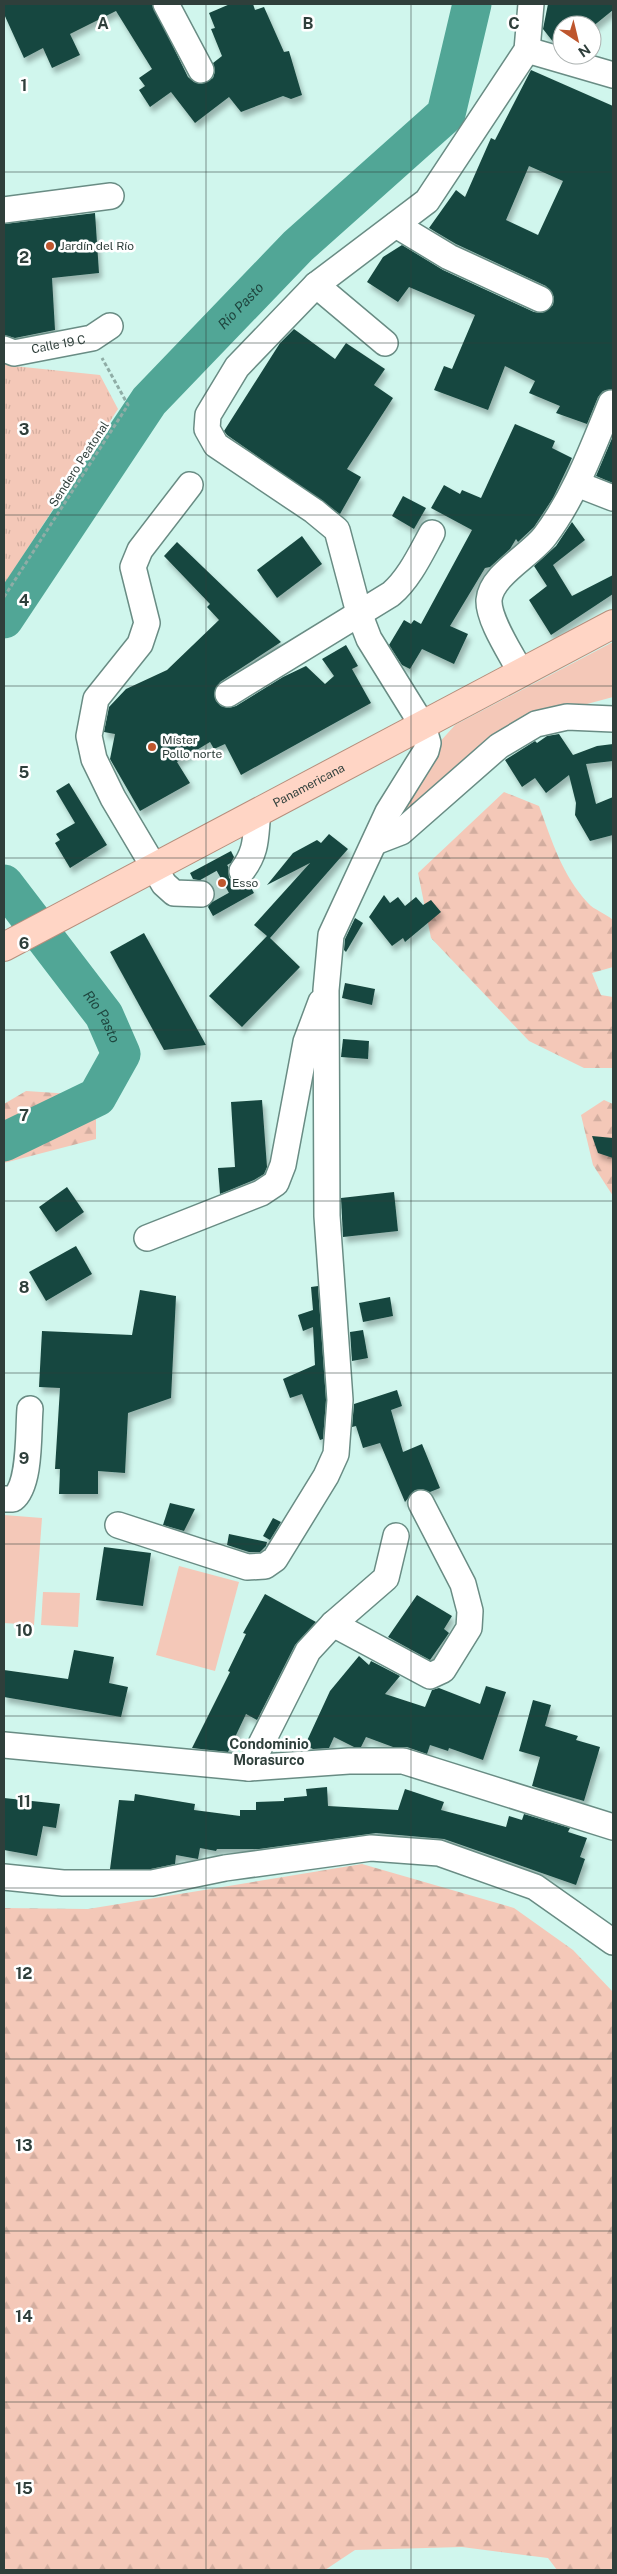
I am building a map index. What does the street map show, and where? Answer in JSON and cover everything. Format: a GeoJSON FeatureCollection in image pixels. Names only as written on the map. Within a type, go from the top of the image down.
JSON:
{"type":"FeatureCollection","features":[{"type":"Feature","properties":{"kind":"main road","name":"Panamericana"},"geometry":{"type":"LineString","coordinates":[[4,947],[613,624]]}},
{"type":"Feature","properties":{"kind":"street"},"geometry":{"type":"LineString","coordinates":[[166,4],[201,70]]}},
{"type":"Feature","properties":{"kind":"street"},"geometry":{"type":"LineString","coordinates":[[118,1525],[247,1567],[265,1566],[275,1559],[326,1476],[336,1454],[340,1400],[327,1216],[326,990],[331,935],[388,812],[426,751],[428,743],[423,726],[369,638],[359,613],[337,530],[314,511],[216,445],[206,429],[208,415],[237,367],[316,285],[427,201],[527,50],[531,4]]}},
{"type":"Feature","properties":{"kind":"street"},"geometry":{"type":"LineString","coordinates":[[527,50],[613,75]]}},
{"type":"Feature","properties":{"kind":"street"},"geometry":{"type":"LineString","coordinates":[[4,210],[111,196]]}},
{"type":"Feature","properties":{"kind":"street"},"geometry":{"type":"LineString","coordinates":[[396,225],[449,257],[540,299]]}},
{"type":"Feature","properties":{"kind":"street"},"geometry":{"type":"LineString","coordinates":[[316,285],[385,343]]}},
{"type":"Feature","properties":{"kind":"street","name":"Calle 19 C"},"geometry":{"type":"LineString","coordinates":[[4,349],[14,353],[101,332]]}},
{"type":"Feature","properties":{"kind":"street"},"geometry":{"type":"LineString","coordinates":[[521,673],[490,612],[489,599],[494,584],[544,537],[577,484],[611,403],[613,404]]}},
{"type":"Feature","properties":{"kind":"street"},"geometry":{"type":"LineString","coordinates":[[577,484],[613,498]]}},
{"type":"Feature","properties":{"kind":"street"},"geometry":{"type":"LineString","coordinates":[[190,485],[140,550],[136,559],[133,567],[147,623],[145,634],[140,644],[96,699],[89,736],[94,759],[113,798],[164,884],[174,892],[201,894]]}},
{"type":"Feature","properties":{"kind":"street"},"geometry":{"type":"LineString","coordinates":[[228,694],[398,588],[432,533]]}},
{"type":"Feature","properties":{"kind":"street"},"geometry":{"type":"LineString","coordinates":[[374,842],[401,832],[499,746],[536,724],[567,717],[613,718]]}},
{"type":"Feature","properties":{"kind":"street"},"geometry":{"type":"LineString","coordinates":[[242,871],[252,858],[256,842],[258,812]]}},
{"type":"Feature","properties":{"kind":"street"},"geometry":{"type":"LineString","coordinates":[[147,1238],[261,1193],[276,1183],[284,1165],[306,1042],[326,990]]}},
{"type":"Feature","properties":{"kind":"street"},"geometry":{"type":"LineString","coordinates":[[4,1498],[13,1499],[21,1494],[25,1477],[30,1408]]}},
{"type":"Feature","properties":{"kind":"street"},"geometry":{"type":"LineString","coordinates":[[333,1624],[430,1676],[443,1670],[469,1628],[470,1611],[463,1584],[421,1502]]}},
{"type":"Feature","properties":{"kind":"street"},"geometry":{"type":"LineString","coordinates":[[249,1768],[308,1651],[333,1624],[386,1578],[396,1536]]}},
{"type":"Feature","properties":{"kind":"street"},"geometry":{"type":"LineString","coordinates":[[4,1745],[249,1768],[349,1761],[403,1761],[613,1827]]}},
{"type":"Feature","properties":{"kind":"street"},"geometry":{"type":"LineString","coordinates":[[4,1877],[63,1883],[152,1883],[225,1868],[371,1848],[439,1853],[535,1887],[613,1942]]}},
{"type":"Feature","properties":{"kind":"path","name":"Sendero Peatonal"},"geometry":{"type":"LineString","coordinates":[[4,597],[128,404],[101,332]]}},
{"type":"Feature","properties":{"kind":"green space"},"geometry":{"type":"Polygon","coordinates":[[[4,363],[14,366],[100,375],[118,409],[4,585],[4,363]]]}},
{"type":"Feature","properties":{"kind":"green space"},"geometry":{"type":"Polygon","coordinates":[[[613,642],[613,697],[550,714],[402,826],[390,814],[438,744],[455,725],[613,642]]]}},
{"type":"Feature","properties":{"kind":"green space"},"geometry":{"type":"Polygon","coordinates":[[[504,792],[539,806],[553,845],[571,881],[590,905],[613,920],[613,967],[592,973],[601,995],[613,997],[613,1068],[584,1068],[529,1041],[431,938],[418,873],[504,792]]]}},
{"type":"Feature","properties":{"kind":"green space"},"geometry":{"type":"Polygon","coordinates":[[[26,1091],[72,1094],[96,1118],[96,1139],[4,1163],[4,1104],[26,1091]]]}},
{"type":"Feature","properties":{"kind":"green space"},"geometry":{"type":"Polygon","coordinates":[[[604,1100],[613,1104],[613,1196],[593,1165],[581,1115],[604,1100]]]}},
{"type":"Feature","properties":{"kind":"green space"},"geometry":{"type":"Polygon","coordinates":[[[4,1515],[42,1518],[34,1625],[4,1623],[4,1515]]]}},
{"type":"Feature","properties":{"kind":"green space"},"geometry":{"type":"Polygon","coordinates":[[[179,1566],[239,1582],[215,1671],[156,1655],[179,1566]]]}},
{"type":"Feature","properties":{"kind":"green space"},"geometry":{"type":"Polygon","coordinates":[[[43,1592],[80,1593],[78,1627],[41,1625],[43,1592]]]}},
{"type":"Feature","properties":{"kind":"green space"},"geometry":{"type":"Polygon","coordinates":[[[362,1864],[514,1908],[573,1950],[613,1992],[613,2570],[557,2570],[548,2558],[462,2547],[355,2550],[325,2570],[4,2570],[4,1908],[88,1909],[362,1864]]]}},
{"type":"Feature","properties":{"kind":"building"},"geometry":{"type":"Polygon","coordinates":[[[4,4],[152,4],[188,77],[194,82],[201,84],[213,78],[215,71],[213,63],[222,56],[211,29],[215,28],[209,13],[230,4],[253,4],[255,10],[264,7],[284,52],[289,51],[302,95],[291,99],[283,96],[241,112],[229,97],[195,123],[171,92],[150,107],[139,90],[145,86],[139,78],[152,69],[116,11],[70,34],[80,55],[52,68],[43,48],[24,58],[4,14],[4,4]]]}},
{"type":"Feature","properties":{"kind":"building"},"geometry":{"type":"Polygon","coordinates":[[[548,4],[613,4],[613,10],[602,19],[602,15],[552,15],[552,40],[543,29],[548,4]]]}},
{"type":"Feature","properties":{"kind":"building"},"geometry":{"type":"Polygon","coordinates":[[[531,70],[613,106],[613,389],[603,391],[598,397],[587,424],[556,413],[560,406],[529,393],[535,381],[505,366],[488,410],[434,390],[444,366],[452,369],[475,315],[409,287],[398,302],[367,282],[383,257],[402,245],[443,270],[534,312],[542,313],[553,305],[554,297],[546,286],[456,244],[429,228],[456,190],[465,197],[491,138],[495,140],[531,70]],[[529,166],[506,220],[538,235],[563,181],[529,166]]]}},
{"type":"Feature","properties":{"kind":"building","name":"Jardín del Río"},"geometry":{"type":"Polygon","coordinates":[[[95,213],[99,273],[52,278],[55,330],[15,338],[4,335],[4,224],[95,213]]]}},
{"type":"Feature","properties":{"kind":"building"},"geometry":{"type":"Polygon","coordinates":[[[294,329],[335,359],[346,343],[385,369],[374,385],[393,398],[347,469],[361,477],[340,514],[227,435],[224,431],[280,343],[294,329]]]}},
{"type":"Feature","properties":{"kind":"building"},"geometry":{"type":"Polygon","coordinates":[[[515,424],[555,441],[552,448],[572,458],[553,498],[534,527],[518,542],[516,539],[510,549],[490,567],[485,568],[450,626],[468,634],[454,664],[422,649],[410,669],[402,665],[389,645],[404,620],[411,624],[414,620],[421,624],[472,530],[431,508],[444,485],[460,494],[462,490],[481,498],[515,424]]]}},
{"type":"Feature","properties":{"kind":"building"},"geometry":{"type":"Polygon","coordinates":[[[613,436],[613,483],[596,476],[613,436]]]}},
{"type":"Feature","properties":{"kind":"building"},"geometry":{"type":"Polygon","coordinates":[[[403,496],[426,508],[414,529],[392,516],[403,496]]]}},
{"type":"Feature","properties":{"kind":"building"},"geometry":{"type":"Polygon","coordinates":[[[572,522],[585,540],[553,565],[572,596],[613,575],[613,594],[551,635],[529,600],[547,586],[534,566],[556,546],[572,522]]]}},
{"type":"Feature","properties":{"kind":"building"},"geometry":{"type":"Polygon","coordinates":[[[302,536],[322,564],[277,598],[257,570],[302,536]]]}},
{"type":"Feature","properties":{"kind":"building"},"geometry":{"type":"Polygon","coordinates":[[[177,542],[281,642],[220,682],[214,694],[216,701],[221,706],[228,708],[236,706],[283,677],[306,666],[325,684],[334,676],[322,659],[346,645],[358,666],[352,669],[371,703],[241,775],[225,744],[214,749],[210,742],[177,762],[190,783],[140,811],[110,759],[115,734],[104,732],[109,707],[126,689],[167,670],[219,620],[207,607],[210,604],[164,556],[177,542]]]}},
{"type":"Feature","properties":{"kind":"building"},"geometry":{"type":"Polygon","coordinates":[[[559,734],[573,755],[597,746],[613,744],[613,761],[586,764],[596,804],[613,797],[613,835],[590,841],[575,815],[576,803],[569,775],[546,793],[535,778],[522,787],[505,760],[535,741],[537,743],[547,736],[559,734]]]}},
{"type":"Feature","properties":{"kind":"building"},"geometry":{"type":"Polygon","coordinates":[[[69,783],[107,845],[70,868],[55,843],[60,840],[56,834],[75,823],[56,791],[69,783]]]}},
{"type":"Feature","properties":{"kind":"building"},"geometry":{"type":"Polygon","coordinates":[[[329,834],[348,849],[270,938],[300,967],[242,1027],[209,996],[267,936],[254,925],[310,863],[267,885],[293,853],[317,840],[321,843],[329,834]]]}},
{"type":"Feature","properties":{"kind":"building","name":"Esso"},"geometry":{"type":"Polygon","coordinates":[[[231,851],[234,857],[228,869],[229,878],[240,885],[249,884],[254,893],[213,916],[208,907],[215,895],[213,887],[208,882],[193,879],[190,873],[231,851]]]}},
{"type":"Feature","properties":{"kind":"building"},"geometry":{"type":"Polygon","coordinates":[[[384,895],[390,903],[398,897],[405,906],[416,897],[423,905],[431,900],[441,912],[405,942],[403,938],[392,946],[369,917],[384,895]]]}},
{"type":"Feature","properties":{"kind":"building"},"geometry":{"type":"Polygon","coordinates":[[[355,918],[363,923],[346,952],[344,950],[345,939],[355,918]]]}},
{"type":"Feature","properties":{"kind":"building"},"geometry":{"type":"Polygon","coordinates":[[[144,933],[206,1045],[164,1050],[110,952],[144,933]]]}},
{"type":"Feature","properties":{"kind":"building"},"geometry":{"type":"Polygon","coordinates":[[[345,983],[375,989],[372,1005],[342,998],[345,983]]]}},
{"type":"Feature","properties":{"kind":"building"},"geometry":{"type":"Polygon","coordinates":[[[343,1039],[369,1041],[368,1059],[341,1057],[343,1039]]]}},
{"type":"Feature","properties":{"kind":"building"},"geometry":{"type":"Polygon","coordinates":[[[262,1100],[267,1167],[264,1174],[220,1194],[218,1168],[235,1167],[231,1102],[262,1100]]]}},
{"type":"Feature","properties":{"kind":"building"},"geometry":{"type":"Polygon","coordinates":[[[592,1136],[613,1138],[613,1158],[598,1153],[592,1136]]]}},
{"type":"Feature","properties":{"kind":"building"},"geometry":{"type":"Polygon","coordinates":[[[67,1187],[84,1212],[56,1232],[39,1207],[67,1187]]]}},
{"type":"Feature","properties":{"kind":"building"},"geometry":{"type":"Polygon","coordinates":[[[394,1192],[398,1231],[343,1237],[341,1198],[394,1192]]]}},
{"type":"Feature","properties":{"kind":"building"},"geometry":{"type":"Polygon","coordinates":[[[76,1246],[92,1274],[46,1301],[29,1272],[76,1246]]]}},
{"type":"Feature","properties":{"kind":"building"},"geometry":{"type":"Polygon","coordinates":[[[318,1286],[326,1400],[323,1439],[320,1440],[302,1394],[290,1398],[283,1379],[315,1365],[313,1327],[303,1331],[298,1315],[313,1310],[311,1287],[318,1286]]]}},
{"type":"Feature","properties":{"kind":"building"},"geometry":{"type":"Polygon","coordinates":[[[140,1290],[176,1296],[171,1398],[128,1413],[125,1473],[98,1471],[98,1494],[59,1494],[60,1469],[55,1469],[60,1388],[39,1387],[42,1331],[132,1335],[140,1290]]]}},
{"type":"Feature","properties":{"kind":"building"},"geometry":{"type":"Polygon","coordinates":[[[390,1297],[393,1316],[363,1322],[359,1303],[390,1297]]]}},
{"type":"Feature","properties":{"kind":"building"},"geometry":{"type":"Polygon","coordinates":[[[363,1330],[368,1358],[352,1361],[350,1332],[363,1330]]]}},
{"type":"Feature","properties":{"kind":"building"},"geometry":{"type":"Polygon","coordinates":[[[397,1390],[402,1406],[391,1410],[403,1452],[422,1444],[440,1488],[430,1492],[422,1489],[415,1490],[405,1502],[380,1443],[363,1448],[356,1426],[352,1427],[354,1404],[397,1390]]]}},
{"type":"Feature","properties":{"kind":"building"},"geometry":{"type":"Polygon","coordinates":[[[170,1503],[195,1509],[184,1531],[163,1525],[170,1503]]]}},
{"type":"Feature","properties":{"kind":"building"},"geometry":{"type":"Polygon","coordinates":[[[273,1518],[281,1522],[270,1540],[263,1536],[273,1518]]]}},
{"type":"Feature","properties":{"kind":"building"},"geometry":{"type":"Polygon","coordinates":[[[229,1534],[267,1542],[266,1546],[260,1552],[249,1552],[227,1545],[229,1534]]]}},
{"type":"Feature","properties":{"kind":"building"},"geometry":{"type":"Polygon","coordinates":[[[104,1547],[151,1553],[143,1606],[96,1600],[104,1547]]]}},
{"type":"Feature","properties":{"kind":"building"},"geometry":{"type":"Polygon","coordinates":[[[265,1594],[316,1622],[295,1645],[257,1720],[246,1714],[228,1752],[192,1748],[230,1672],[228,1671],[246,1634],[243,1633],[265,1594]]]}},
{"type":"Feature","properties":{"kind":"building"},"geometry":{"type":"Polygon","coordinates":[[[417,1595],[452,1616],[444,1629],[449,1633],[430,1660],[388,1637],[417,1595]]]}},
{"type":"Feature","properties":{"kind":"building"},"geometry":{"type":"Polygon","coordinates":[[[74,1650],[114,1657],[109,1683],[128,1687],[121,1717],[4,1697],[4,1670],[68,1679],[74,1650]]]}},
{"type":"Feature","properties":{"kind":"building"},"geometry":{"type":"Polygon","coordinates":[[[359,1656],[369,1665],[371,1661],[400,1676],[385,1694],[425,1707],[432,1690],[439,1688],[480,1704],[486,1686],[506,1692],[483,1760],[449,1748],[448,1751],[430,1745],[427,1754],[407,1747],[393,1747],[366,1737],[361,1747],[354,1747],[334,1737],[329,1748],[313,1749],[305,1745],[330,1691],[359,1656]]]}},
{"type":"Feature","properties":{"kind":"building"},"geometry":{"type":"Polygon","coordinates":[[[533,1700],[551,1705],[545,1726],[578,1736],[576,1740],[600,1747],[584,1801],[532,1786],[540,1757],[519,1751],[533,1700]]]}},
{"type":"Feature","properties":{"kind":"building"},"geometry":{"type":"Polygon","coordinates":[[[327,1787],[328,1806],[398,1810],[405,1789],[444,1802],[441,1810],[506,1827],[509,1816],[522,1820],[524,1814],[570,1828],[568,1832],[587,1838],[580,1857],[585,1859],[576,1885],[444,1839],[376,1833],[259,1849],[217,1849],[216,1851],[200,1848],[198,1859],[176,1855],[175,1864],[151,1869],[110,1869],[119,1800],[134,1801],[135,1794],[195,1804],[194,1810],[240,1816],[240,1810],[256,1810],[256,1802],[284,1801],[284,1798],[307,1796],[306,1789],[327,1787]]]}},
{"type":"Feature","properties":{"kind":"building"},"geometry":{"type":"Polygon","coordinates":[[[4,1798],[60,1804],[56,1828],[43,1826],[37,1856],[4,1850],[4,1798]]]}},
{"type":"Feature","properties":{"kind":"waterway","name":"Río Pasto"},"geometry":{"type":"LineString","coordinates":[[4,619],[149,401],[298,246],[446,114],[472,4]]}},
{"type":"Feature","properties":{"kind":"waterway","name":"Río Pasto"},"geometry":{"type":"LineString","coordinates":[[4,884],[104,1015],[121,1054],[97,1097],[4,1142]]}},
{"type":"Feature","properties":{"kind":"tunnel"},"geometry":{"type":"LineString","coordinates":[[201,894],[242,871]]}},
{"type":"Feature","properties":{"kind":"place","name":"Jardín del Río"},"geometry":{"type":"Point","coordinates":[50,246]}},
{"type":"Feature","properties":{"kind":"place","name":"Míster Pollo norte"},"geometry":{"type":"Point","coordinates":[152,747]}},
{"type":"Feature","properties":{"kind":"place","name":"Esso"},"geometry":{"type":"Point","coordinates":[222,883]}},
{"type":"Feature","properties":{"kind":"district","name":"Condominio Morasurco"},"geometry":{"type":"Point","coordinates":[269,1752]}}]}
